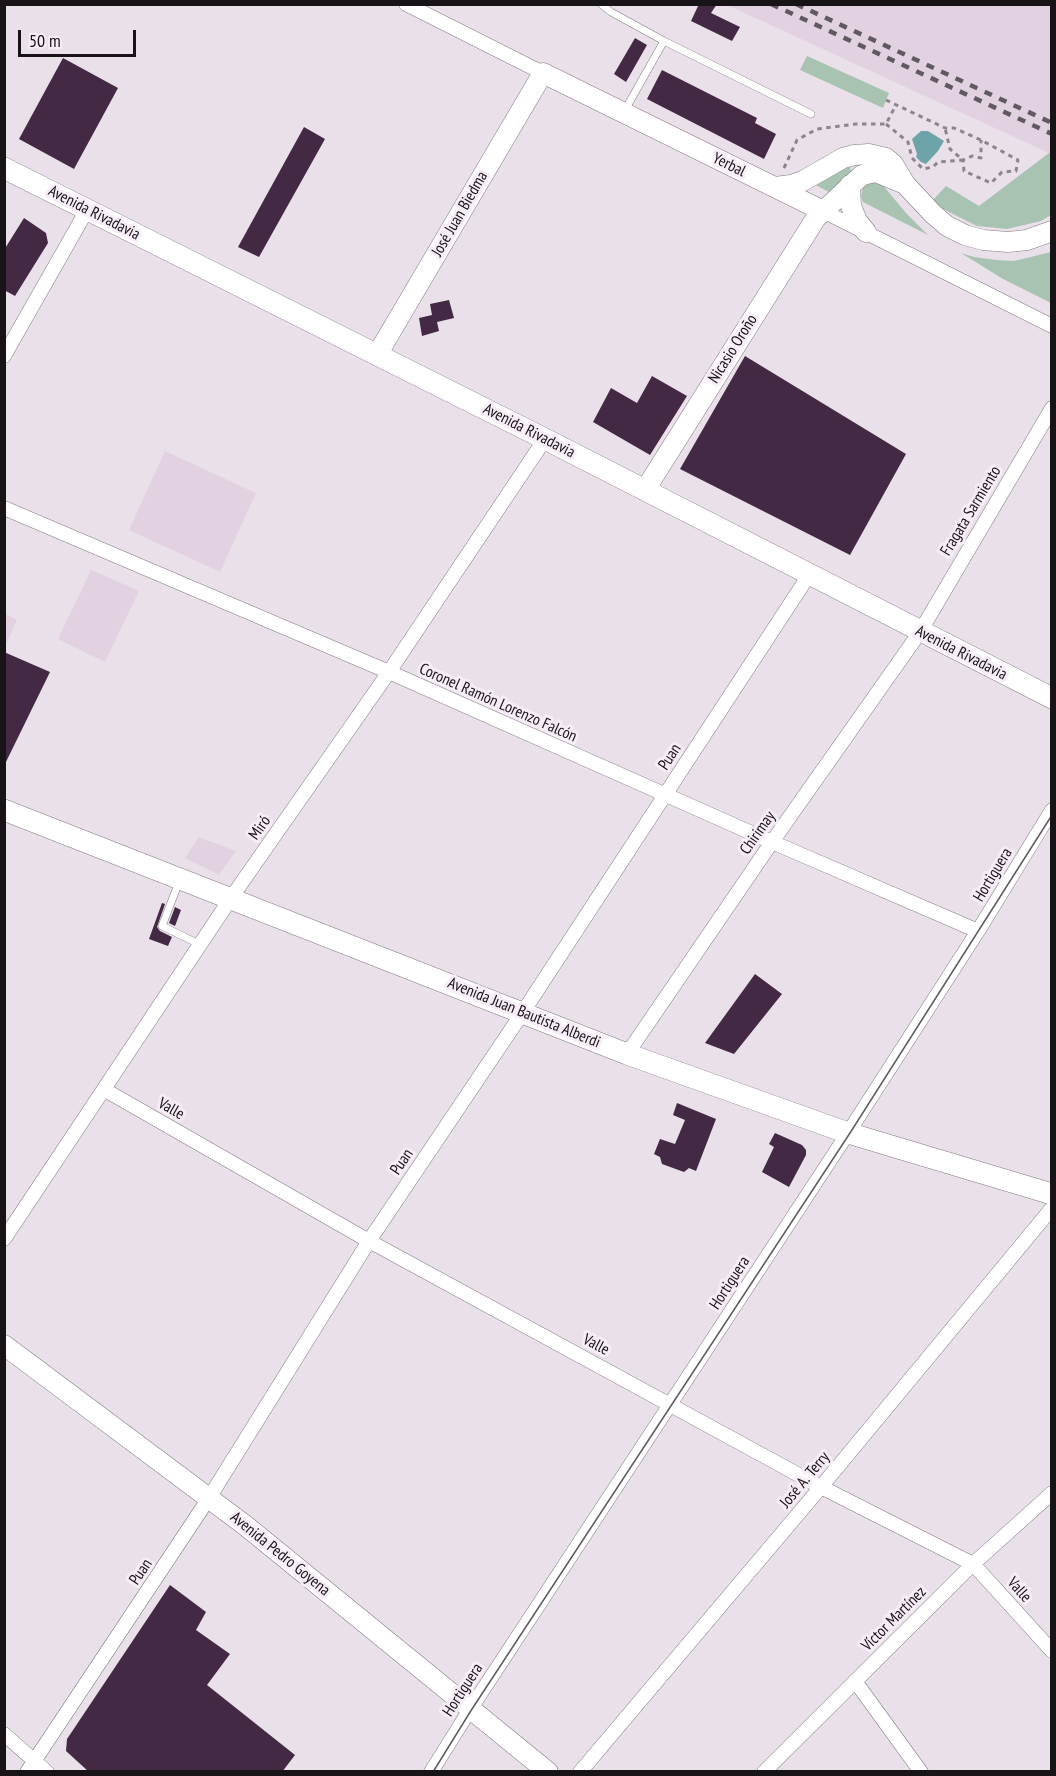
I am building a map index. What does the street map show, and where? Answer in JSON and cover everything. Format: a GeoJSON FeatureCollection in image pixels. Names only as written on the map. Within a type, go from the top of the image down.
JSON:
{"type":"FeatureCollection","features":[{"type":"Feature","properties":{"kind":"main road","name":"Avenida Rivadavia"},"geometry":{"type":"LineString","coordinates":[[4,168],[545,439],[1052,698]]}},
{"type":"Feature","properties":{"kind":"main road","name":"Avenida Juan Bautista Alberdi"},"geometry":{"type":"LineString","coordinates":[[7,816],[181,878],[627,1054],[848,1133],[1052,1194]]}},
{"type":"Feature","properties":{"kind":"street","name":"Yerbal"},"geometry":{"type":"LineString","coordinates":[[406,4],[1052,327]]}},
{"type":"Feature","properties":{"kind":"street","name":"José Juan Biedma"},"geometry":{"type":"LineString","coordinates":[[377,355],[543,73]]}},
{"type":"Feature","properties":{"kind":"street"},"geometry":{"type":"LineString","coordinates":[[775,187],[803,181],[838,161],[869,154],[886,158],[893,164],[905,184],[933,214],[947,226],[965,235],[983,240],[1008,242],[1027,240],[1052,231]]}},
{"type":"Feature","properties":{"kind":"street"},"geometry":{"type":"LineString","coordinates":[[866,232],[851,206],[850,184],[862,175],[876,172],[905,184]]}},
{"type":"Feature","properties":{"kind":"street","name":"Nicasio Oroño"},"geometry":{"type":"LineString","coordinates":[[645,490],[809,226],[850,184]]}},
{"type":"Feature","properties":{"kind":"street"},"geometry":{"type":"LineString","coordinates":[[4,357],[87,210]]}},
{"type":"Feature","properties":{"kind":"street","name":"Fragata Sarmiento"},"geometry":{"type":"LineString","coordinates":[[920,632],[1052,408]]}},
{"type":"Feature","properties":{"kind":"street","name":"Miró"},"geometry":{"type":"LineString","coordinates":[[4,1239],[231,898],[389,672],[545,439]]}},
{"type":"Feature","properties":{"kind":"street","name":"Coronel Ramón Lorenzo Falcón"},"geometry":{"type":"LineString","coordinates":[[4,508],[389,672],[978,931]]}},
{"type":"Feature","properties":{"kind":"street","name":"Puan"},"geometry":{"type":"LineString","coordinates":[[31,1766],[209,1498],[369,1241],[523,1012],[809,575]]}},
{"type":"Feature","properties":{"kind":"street","name":"Chirimay"},"geometry":{"type":"LineString","coordinates":[[627,1054],[772,842],[920,632]]}},
{"type":"Feature","properties":{"kind":"street","name":"Hortiguera"},"geometry":{"type":"LineString","coordinates":[[431,1772],[848,1133],[978,931],[1052,810]]}},
{"type":"Feature","properties":{"kind":"street","name":"Valle"},"geometry":{"type":"LineString","coordinates":[[105,1090],[369,1241],[821,1487],[973,1564],[1052,1651]]}},
{"type":"Feature","properties":{"kind":"street","name":"José A. Terry"},"geometry":{"type":"LineString","coordinates":[[580,1772],[821,1487],[1052,1208]]}},
{"type":"Feature","properties":{"kind":"street","name":"Avenida Pedro Goyena"},"geometry":{"type":"LineString","coordinates":[[4,1345],[209,1498],[549,1772]]}},
{"type":"Feature","properties":{"kind":"street","name":"Víctor Martínez"},"geometry":{"type":"LineString","coordinates":[[764,1772],[973,1564],[1052,1493]]}},
{"type":"Feature","properties":{"kind":"street"},"geometry":{"type":"LineString","coordinates":[[855,1681],[921,1772]]}},
{"type":"Feature","properties":{"kind":"street"},"geometry":{"type":"LineString","coordinates":[[4,1734],[31,1766],[47,1772]]}},
{"type":"Feature","properties":{"kind":"lane"},"geometry":{"type":"LineString","coordinates":[[601,4],[611,12],[664,41],[811,114]]}},
{"type":"Feature","properties":{"kind":"lane"},"geometry":{"type":"LineString","coordinates":[[624,112],[664,41]]}},
{"type":"Feature","properties":{"kind":"lane"},"geometry":{"type":"LineString","coordinates":[[181,878],[162,926],[201,945]]}},
{"type":"Feature","properties":{"kind":"path"},"geometry":{"type":"LineString","coordinates":[[886,100],[945,128],[954,128],[981,140],[1018,160],[1016,171],[1002,172],[991,183],[964,171],[963,160],[951,149],[945,128]]}},
{"type":"Feature","properties":{"kind":"path"},"geometry":{"type":"LineString","coordinates":[[886,124],[896,105]]}},
{"type":"Feature","properties":{"kind":"path"},"geometry":{"type":"LineString","coordinates":[[775,187],[797,140],[817,129],[856,123],[886,124],[908,142],[912,158],[923,169],[933,167],[938,162],[963,160],[972,156],[981,158],[981,140]]}},
{"type":"Feature","properties":{"kind":"shaded area"},"geometry":{"type":"Polygon","coordinates":[[[727,5],[1051,5],[1051,154],[1049,153],[727,5]]]}},
{"type":"Feature","properties":{"kind":"shaded area"},"geometry":{"type":"Polygon","coordinates":[[[165,451],[256,493],[220,572],[129,530],[165,451]]]}},
{"type":"Feature","properties":{"kind":"shaded area"},"geometry":{"type":"Polygon","coordinates":[[[91,570],[139,591],[105,662],[58,639],[91,570]]]}},
{"type":"Feature","properties":{"kind":"shaded area"},"geometry":{"type":"Polygon","coordinates":[[[5,614],[17,620],[5,647],[5,614]]]}},
{"type":"Feature","properties":{"kind":"shaded area"},"geometry":{"type":"Polygon","coordinates":[[[199,837],[236,851],[219,875],[185,858],[199,837]]]}},
{"type":"Feature","properties":{"kind":"green space"},"geometry":{"type":"Polygon","coordinates":[[[807,56],[889,93],[883,108],[800,70],[807,56]]]}},
{"type":"Feature","properties":{"kind":"green space"},"geometry":{"type":"Polygon","coordinates":[[[1049,153],[1051,154],[1051,215],[1041,221],[1007,229],[977,226],[943,209],[933,200],[946,186],[979,206],[1049,153]]]}},
{"type":"Feature","properties":{"kind":"green space"},"geometry":{"type":"Polygon","coordinates":[[[848,166],[851,172],[829,192],[808,181],[848,166]]]}},
{"type":"Feature","properties":{"kind":"green space"},"geometry":{"type":"Polygon","coordinates":[[[873,181],[881,183],[928,235],[863,202],[861,197],[863,187],[873,181]]]}},
{"type":"Feature","properties":{"kind":"green space"},"geometry":{"type":"Polygon","coordinates":[[[1051,252],[1051,303],[1003,279],[961,253],[974,257],[1014,261],[1051,252]]]}},
{"type":"Feature","properties":{"kind":"water"},"geometry":{"type":"Polygon","coordinates":[[[921,131],[928,131],[944,141],[926,164],[916,157],[912,139],[921,131]]]}},
{"type":"Feature","properties":{"kind":"building"},"geometry":{"type":"Polygon","coordinates":[[[699,4],[717,4],[711,13],[740,27],[732,41],[691,21],[699,4]]]}},
{"type":"Feature","properties":{"kind":"building"},"geometry":{"type":"Polygon","coordinates":[[[635,38],[647,45],[626,82],[614,74],[635,38]]]}},
{"type":"Feature","properties":{"kind":"building"},"geometry":{"type":"Polygon","coordinates":[[[63,58],[118,88],[74,169],[19,139],[63,58]]]}},
{"type":"Feature","properties":{"kind":"building"},"geometry":{"type":"Polygon","coordinates":[[[662,70],[757,118],[755,123],[776,134],[764,159],[647,99],[662,70]]]}},
{"type":"Feature","properties":{"kind":"building"},"geometry":{"type":"Polygon","coordinates":[[[304,127],[325,139],[259,257],[238,247],[304,127]]]}},
{"type":"Feature","properties":{"kind":"building"},"geometry":{"type":"Polygon","coordinates":[[[24,218],[46,233],[48,243],[15,296],[4,290],[4,250],[24,218]]]}},
{"type":"Feature","properties":{"kind":"building"},"geometry":{"type":"Polygon","coordinates":[[[449,300],[454,318],[437,322],[439,331],[422,336],[419,318],[432,315],[430,304],[449,300]]]}},
{"type":"Feature","properties":{"kind":"building"},"geometry":{"type":"Polygon","coordinates":[[[745,356],[906,454],[850,555],[680,469],[745,356]]]}},
{"type":"Feature","properties":{"kind":"building"},"geometry":{"type":"Polygon","coordinates":[[[652,376],[687,396],[650,455],[593,422],[611,388],[637,403],[652,376]]]}},
{"type":"Feature","properties":{"kind":"building"},"geometry":{"type":"Polygon","coordinates":[[[4,652],[50,672],[4,766],[4,652]]]}},
{"type":"Feature","properties":{"kind":"building"},"geometry":{"type":"Polygon","coordinates":[[[162,903],[165,904],[157,927],[172,937],[168,946],[149,939],[162,903]]]}},
{"type":"Feature","properties":{"kind":"building"},"geometry":{"type":"Polygon","coordinates":[[[175,907],[181,910],[175,926],[169,923],[175,907]]]}},
{"type":"Feature","properties":{"kind":"building"},"geometry":{"type":"Polygon","coordinates":[[[755,974],[782,994],[734,1054],[705,1043],[755,974]]]}},
{"type":"Feature","properties":{"kind":"building"},"geometry":{"type":"Polygon","coordinates":[[[677,1103],[716,1119],[696,1171],[689,1168],[684,1172],[662,1164],[660,1157],[654,1154],[660,1139],[675,1144],[685,1120],[673,1115],[677,1103]]]}},
{"type":"Feature","properties":{"kind":"building"},"geometry":{"type":"Polygon","coordinates":[[[775,1133],[802,1145],[806,1150],[806,1155],[789,1187],[762,1172],[774,1147],[769,1144],[775,1133]]]}},
{"type":"Feature","properties":{"kind":"building"},"geometry":{"type":"Polygon","coordinates":[[[170,1585],[206,1612],[196,1630],[230,1654],[207,1685],[295,1755],[282,1772],[89,1772],[66,1751],[67,1739],[170,1585]]]}},
{"type":"Feature","properties":{"kind":"tram line"},"geometry":{"type":"LineString","coordinates":[[433,1772],[850,1133],[1052,815]]}},
{"type":"Feature","properties":{"kind":"railway"},"geometry":{"type":"LineString","coordinates":[[771,4],[1052,134]]}},
{"type":"Feature","properties":{"kind":"railway"},"geometry":{"type":"LineString","coordinates":[[796,4],[1052,123]]}}]}
